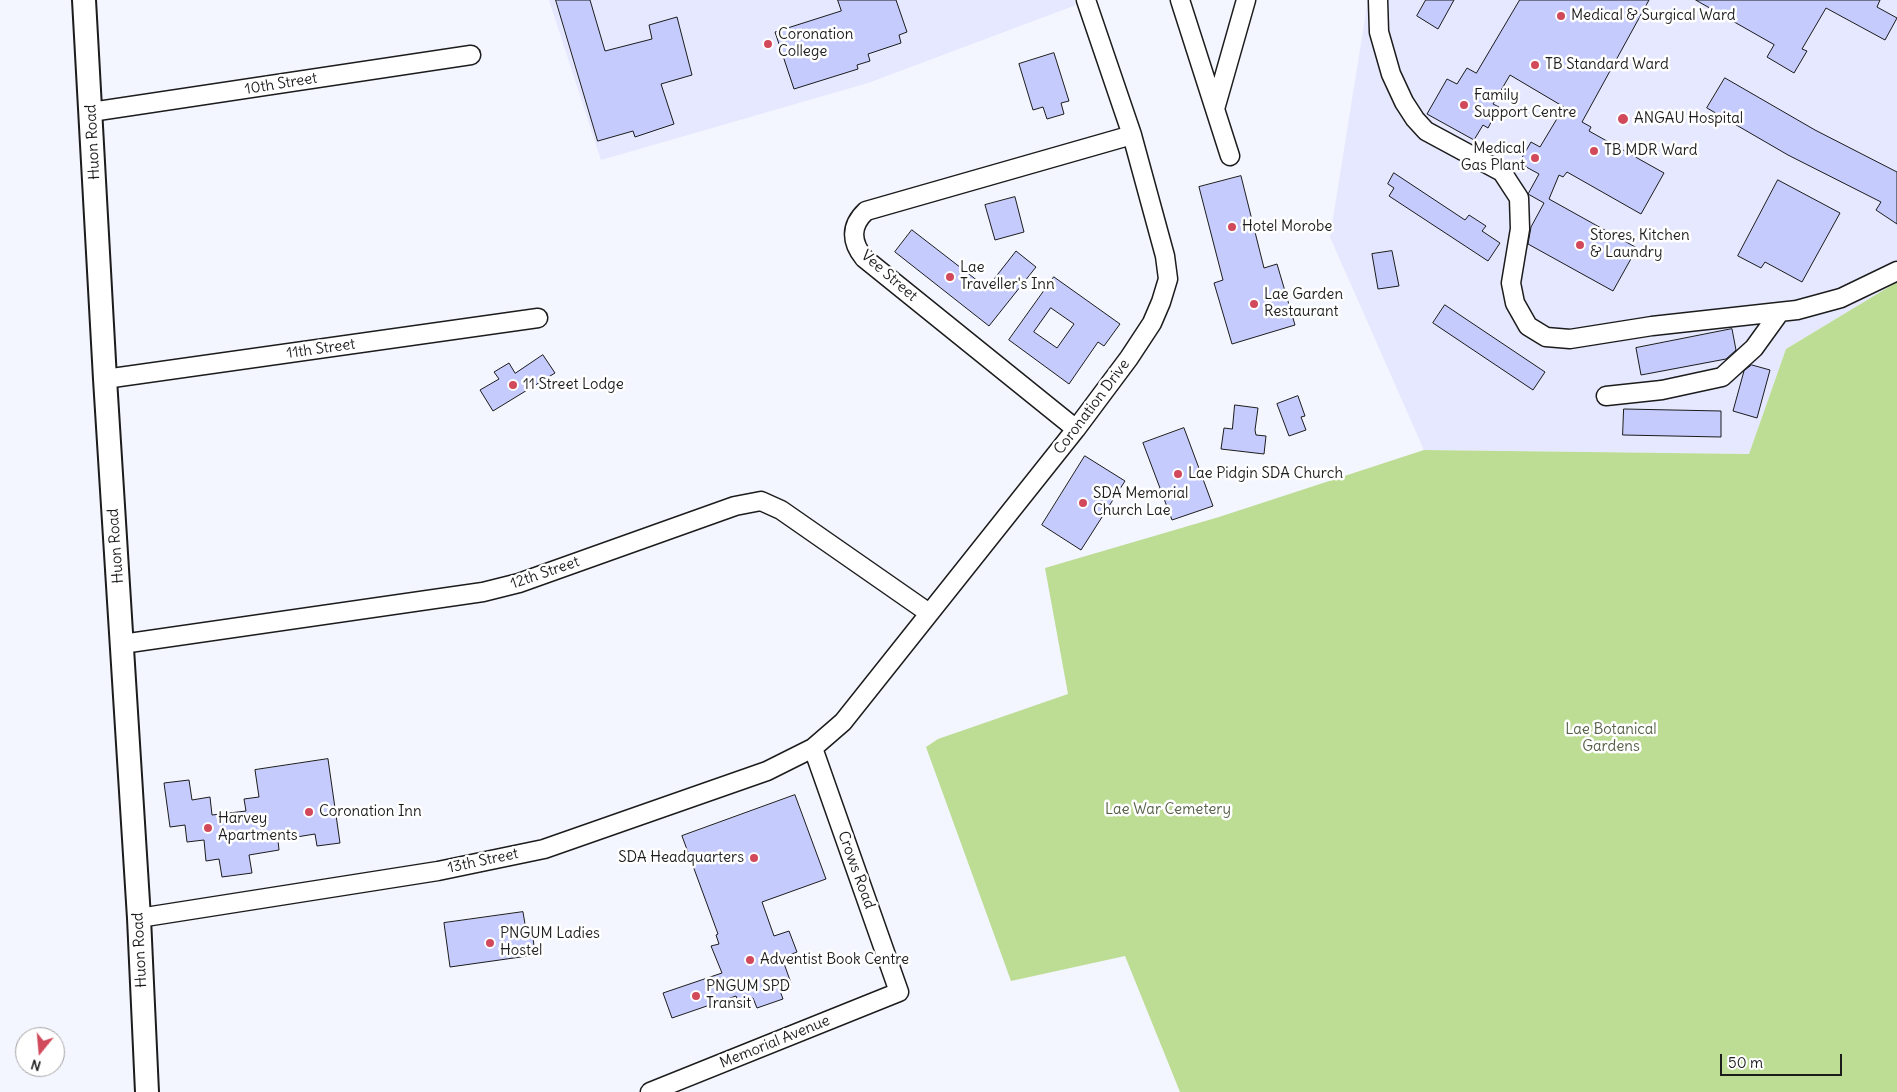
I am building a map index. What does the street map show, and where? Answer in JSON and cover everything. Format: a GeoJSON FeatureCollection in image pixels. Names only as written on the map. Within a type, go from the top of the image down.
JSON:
{"type":"FeatureCollection","features":[{"type":"Feature","properties":{"kind":"main road","name":"Huon Road"},"geometry":{"type":"LineString","coordinates":[[84,0],[92,112],[105,380],[139,918],[147,1092]]}},
{"type":"Feature","properties":{"kind":"street","name":"Coronation Drive"},"geometry":{"type":"LineString","coordinates":[[813,748],[843,722],[1076,428],[1129,358],[1152,323],[1161,302],[1168,279],[1165,256],[1132,135],[1086,0]]}},
{"type":"Feature","properties":{"kind":"street"},"geometry":{"type":"LineString","coordinates":[[1180,0],[1230,156]]}},
{"type":"Feature","properties":{"kind":"street"},"geometry":{"type":"LineString","coordinates":[[1215,109],[1246,0]]}},
{"type":"Feature","properties":{"kind":"street"},"geometry":{"type":"LineString","coordinates":[[1378,0],[1379,32],[1391,74],[1404,102],[1415,119],[1426,131],[1502,172],[1519,198],[1520,229],[1511,283],[1515,302],[1528,326],[1546,337],[1570,339],[1652,326],[1797,310],[1841,298],[1897,271]]}},
{"type":"Feature","properties":{"kind":"street","name":"10th Street"},"geometry":{"type":"LineString","coordinates":[[92,112],[470,55]]}},
{"type":"Feature","properties":{"kind":"street","name":"Vee Street"},"geometry":{"type":"LineString","coordinates":[[1076,428],[864,258],[857,249],[853,233],[856,223],[866,212],[1132,135]]}},
{"type":"Feature","properties":{"kind":"street"},"geometry":{"type":"LineString","coordinates":[[1606,396],[1662,390],[1722,377],[1754,348],[1780,312]]}},
{"type":"Feature","properties":{"kind":"street","name":"11th Street"},"geometry":{"type":"LineString","coordinates":[[105,380],[538,318]]}},
{"type":"Feature","properties":{"kind":"street","name":"12th Street"},"geometry":{"type":"LineString","coordinates":[[122,644],[483,592],[518,583],[735,506],[761,501],[781,510],[930,613]]}},
{"type":"Feature","properties":{"kind":"street","name":"13th Street"},"geometry":{"type":"LineString","coordinates":[[139,918],[438,871],[544,849],[767,771],[813,748]]}},
{"type":"Feature","properties":{"kind":"street","name":"Crows Road"},"geometry":{"type":"LineString","coordinates":[[813,748],[899,992]]}},
{"type":"Feature","properties":{"kind":"street","name":"Memorial Avenue"},"geometry":{"type":"LineString","coordinates":[[650,1092],[899,992]]}},
{"type":"Feature","properties":{"kind":"shaded area","name":"Coronation College"},"geometry":{"type":"Polygon","coordinates":[[[549,0],[1074,0],[1076,5],[868,83],[601,160],[549,0]]]}},
{"type":"Feature","properties":{"kind":"shaded area","name":"ANGAU Hospital"},"geometry":{"type":"Polygon","coordinates":[[[1368,0],[1897,0],[1897,282],[1786,349],[1749,454],[1424,450],[1330,237],[1368,0]]]}},
{"type":"Feature","properties":{"kind":"green space","name":"Lae Botanical Gardens"},"geometry":{"type":"Polygon","coordinates":[[[1897,282],[1897,1092],[1180,1092],[1125,956],[1011,981],[926,747],[938,739],[1068,694],[1045,568],[1219,517],[1424,450],[1749,454],[1786,349],[1897,282]]]}},
{"type":"Feature","properties":{"kind":"building"},"geometry":{"type":"Polygon","coordinates":[[[556,0],[590,0],[605,51],[652,39],[649,25],[677,17],[692,75],[661,84],[674,124],[635,137],[633,131],[598,141],[556,0]]]}},
{"type":"Feature","properties":{"kind":"building"},"geometry":{"type":"Polygon","coordinates":[[[838,0],[896,0],[907,32],[899,35],[901,43],[868,54],[870,61],[857,65],[858,69],[794,89],[775,32],[841,11],[838,0]]]}},
{"type":"Feature","properties":{"kind":"building"},"geometry":{"type":"Polygon","coordinates":[[[1426,0],[1454,0],[1438,29],[1417,16],[1426,0]]]}},
{"type":"Feature","properties":{"kind":"building"},"geometry":{"type":"Polygon","coordinates":[[[1520,0],[1649,0],[1582,122],[1591,127],[1589,131],[1664,173],[1641,214],[1567,172],[1563,177],[1559,175],[1549,199],[1637,248],[1613,291],[1528,244],[1531,227],[1544,203],[1528,194],[1539,174],[1519,163],[1531,142],[1540,147],[1564,107],[1510,75],[1493,104],[1499,107],[1488,128],[1483,125],[1474,140],[1427,114],[1447,79],[1457,84],[1467,68],[1476,73],[1520,0]]]}},
{"type":"Feature","properties":{"kind":"building"},"geometry":{"type":"Polygon","coordinates":[[[1696,0],[1880,0],[1877,7],[1897,18],[1885,40],[1826,8],[1802,49],[1807,51],[1794,73],[1767,57],[1774,45],[1696,0]]]}},
{"type":"Feature","properties":{"kind":"building"},"geometry":{"type":"Polygon","coordinates":[[[1054,53],[1069,101],[1061,103],[1064,114],[1047,119],[1043,107],[1033,110],[1019,64],[1054,53]]]}},
{"type":"Feature","properties":{"kind":"building"},"geometry":{"type":"Polygon","coordinates":[[[1725,78],[1815,130],[1897,172],[1897,224],[1876,210],[1881,202],[1788,155],[1707,108],[1725,78]]]}},
{"type":"Feature","properties":{"kind":"building"},"geometry":{"type":"Polygon","coordinates":[[[1394,173],[1465,220],[1469,215],[1486,226],[1482,231],[1500,243],[1488,261],[1389,196],[1394,188],[1388,184],[1394,173]]]}},
{"type":"Feature","properties":{"kind":"building"},"geometry":{"type":"Polygon","coordinates":[[[1241,176],[1264,268],[1277,264],[1295,325],[1232,344],[1214,283],[1223,280],[1199,187],[1241,176]]]}},
{"type":"Feature","properties":{"kind":"building"},"geometry":{"type":"Polygon","coordinates":[[[1778,180],[1840,213],[1802,282],[1765,262],[1761,268],[1738,256],[1778,180]]]}},
{"type":"Feature","properties":{"kind":"building","name":"Lae Traveller's Inn"},"geometry":{"type":"Polygon","coordinates":[[[1015,197],[1024,232],[995,240],[985,205],[1015,197]]]}},
{"type":"Feature","properties":{"kind":"building","name":"Lae Traveller's Inn"},"geometry":{"type":"Polygon","coordinates":[[[912,230],[987,288],[1016,251],[1036,267],[989,326],[895,252],[912,230]]]}},
{"type":"Feature","properties":{"kind":"building"},"geometry":{"type":"Polygon","coordinates":[[[1392,251],[1399,286],[1378,289],[1372,254],[1392,251]]]}},
{"type":"Feature","properties":{"kind":"building"},"geometry":{"type":"Polygon","coordinates":[[[1054,277],[1120,324],[1104,346],[1098,342],[1069,384],[1009,340],[1054,277]],[[1051,308],[1034,332],[1057,348],[1074,324],[1051,308]]]}},
{"type":"Feature","properties":{"kind":"building"},"geometry":{"type":"Polygon","coordinates":[[[1445,305],[1545,372],[1533,390],[1433,323],[1445,305]]]}},
{"type":"Feature","properties":{"kind":"building"},"geometry":{"type":"Polygon","coordinates":[[[1732,329],[1736,350],[1726,359],[1641,375],[1636,348],[1732,329]]]}},
{"type":"Feature","properties":{"kind":"building","name":"11 Street Lodge"},"geometry":{"type":"Polygon","coordinates":[[[543,355],[555,373],[493,411],[480,390],[499,379],[494,372],[509,363],[515,373],[543,355]]]}},
{"type":"Feature","properties":{"kind":"building"},"geometry":{"type":"Polygon","coordinates":[[[1752,365],[1770,370],[1757,418],[1733,411],[1744,371],[1752,365]]]}},
{"type":"Feature","properties":{"kind":"building"},"geometry":{"type":"Polygon","coordinates":[[[1298,396],[1305,416],[1301,417],[1306,430],[1289,436],[1277,404],[1298,396]]]}},
{"type":"Feature","properties":{"kind":"building"},"geometry":{"type":"Polygon","coordinates":[[[1235,405],[1258,408],[1255,430],[1256,435],[1266,436],[1264,454],[1221,449],[1224,428],[1232,429],[1235,405]]]}},
{"type":"Feature","properties":{"kind":"building"},"geometry":{"type":"Polygon","coordinates":[[[1624,409],[1721,411],[1721,437],[1623,435],[1624,409]]]}},
{"type":"Feature","properties":{"kind":"building","name":"Lae Pidgin SDA Church"},"geometry":{"type":"Polygon","coordinates":[[[1184,428],[1213,506],[1172,520],[1143,443],[1184,428]]]}},
{"type":"Feature","properties":{"kind":"building","name":"SDA Memorial Church Lae"},"geometry":{"type":"Polygon","coordinates":[[[1085,456],[1125,481],[1081,550],[1042,525],[1085,456]]]}},
{"type":"Feature","properties":{"kind":"building"},"geometry":{"type":"Polygon","coordinates":[[[328,759],[340,843],[317,846],[315,834],[278,840],[279,850],[249,855],[252,873],[222,877],[219,859],[206,861],[204,840],[187,842],[185,825],[170,827],[164,783],[189,780],[192,800],[210,797],[212,815],[246,811],[244,799],[259,797],[255,770],[328,759]]]}},
{"type":"Feature","properties":{"kind":"building"},"geometry":{"type":"Polygon","coordinates":[[[795,795],[826,879],[762,902],[774,936],[789,931],[797,952],[782,958],[791,983],[779,988],[783,999],[757,1008],[753,998],[739,1003],[736,996],[672,1018],[663,993],[722,973],[711,946],[719,944],[716,935],[718,934],[682,836],[795,795]]]}},
{"type":"Feature","properties":{"kind":"building","name":"PNGUM Ladies Hostel"},"geometry":{"type":"Polygon","coordinates":[[[523,912],[526,930],[532,929],[535,955],[450,967],[444,923],[523,912]]]}},
{"type":"Feature","properties":{"kind":"place","name":"Medical & Surgical Ward"},"geometry":{"type":"Point","coordinates":[1561,16]}},
{"type":"Feature","properties":{"kind":"place","name":"Coronation College"},"geometry":{"type":"Point","coordinates":[768,44]}},
{"type":"Feature","properties":{"kind":"place","name":"TB Standard Ward"},"geometry":{"type":"Point","coordinates":[1535,65]}},
{"type":"Feature","properties":{"kind":"place","name":"Family Support Centre"},"geometry":{"type":"Point","coordinates":[1464,105]}},
{"type":"Feature","properties":{"kind":"place","name":"ANGAU Hospital"},"geometry":{"type":"Point","coordinates":[1623,119]}},
{"type":"Feature","properties":{"kind":"place","name":"TB MDR Ward"},"geometry":{"type":"Point","coordinates":[1594,151]}},
{"type":"Feature","properties":{"kind":"place","name":"Medical Gas Plant"},"geometry":{"type":"Point","coordinates":[1535,158]}},
{"type":"Feature","properties":{"kind":"place","name":"Hotel Morobe"},"geometry":{"type":"Point","coordinates":[1232,227]}},
{"type":"Feature","properties":{"kind":"place","name":"Stores, Kitchen & Laundry"},"geometry":{"type":"Point","coordinates":[1580,245]}},
{"type":"Feature","properties":{"kind":"place","name":"Lae Traveller's Inn"},"geometry":{"type":"Point","coordinates":[950,277]}},
{"type":"Feature","properties":{"kind":"place","name":"Lae Garden Restaurant"},"geometry":{"type":"Point","coordinates":[1254,304]}},
{"type":"Feature","properties":{"kind":"place","name":"11 Street Lodge"},"geometry":{"type":"Point","coordinates":[513,385]}},
{"type":"Feature","properties":{"kind":"place","name":"Lae Pidgin SDA Church"},"geometry":{"type":"Point","coordinates":[1178,474]}},
{"type":"Feature","properties":{"kind":"place","name":"SDA Memorial Church Lae"},"geometry":{"type":"Point","coordinates":[1083,503]}},
{"type":"Feature","properties":{"kind":"place","name":"Coronation Inn"},"geometry":{"type":"Point","coordinates":[309,812]}},
{"type":"Feature","properties":{"kind":"place","name":"Harvey Apartments"},"geometry":{"type":"Point","coordinates":[208,828]}},
{"type":"Feature","properties":{"kind":"place","name":"SDA Headquarters"},"geometry":{"type":"Point","coordinates":[754,858]}},
{"type":"Feature","properties":{"kind":"place","name":"PNGUM Ladies Hostel"},"geometry":{"type":"Point","coordinates":[490,943]}},
{"type":"Feature","properties":{"kind":"place","name":"Adventist Book Centre"},"geometry":{"type":"Point","coordinates":[750,960]}},
{"type":"Feature","properties":{"kind":"place","name":"PNGUM SPD Transit"},"geometry":{"type":"Point","coordinates":[696,996]}},
{"type":"Feature","properties":{"kind":"park label","name":"Lae War Cemetery"},"geometry":{"type":"Point","coordinates":[1168,810]}}]}
